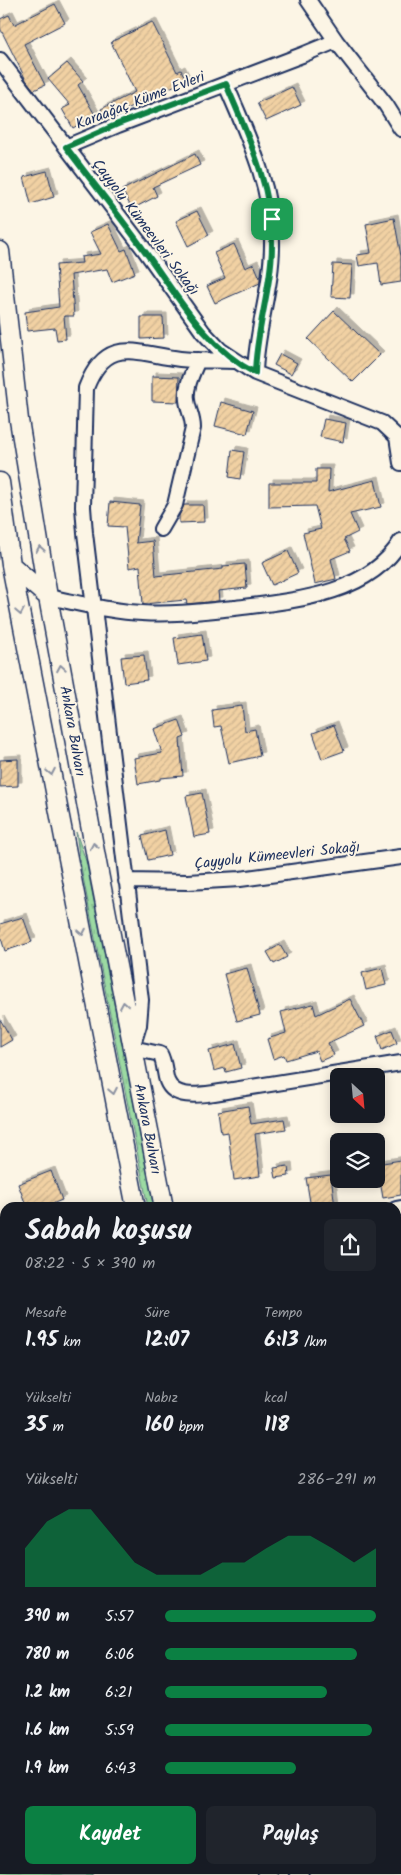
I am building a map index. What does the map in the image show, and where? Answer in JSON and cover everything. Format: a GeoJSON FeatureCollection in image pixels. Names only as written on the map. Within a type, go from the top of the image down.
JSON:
{"type":"FeatureCollection","features":[{"type":"Feature","properties":{"kind":"main road","name":"Ankara Bulvarı"},"geometry":{"type":"LineString","coordinates":[[0,252],[18,411],[48,597],[132,1048],[163,1202]]}},
{"type":"Feature","properties":{"kind":"main road","name":"Ankara Bulvarı"},"geometry":{"type":"LineString","coordinates":[[0,482],[6,565],[135,1202]]}},
{"type":"Feature","properties":{"kind":"main road"},"geometry":{"type":"LineString","coordinates":[[6,565],[48,597]]}},
{"type":"Feature","properties":{"kind":"street"},"geometry":{"type":"LineString","coordinates":[[308,0],[386,105],[401,129]]}},
{"type":"Feature","properties":{"kind":"street","name":"Karaağaç Küme Evleri"},"geometry":{"type":"LineString","coordinates":[[66,147],[126,121],[336,40]]}},
{"type":"Feature","properties":{"kind":"street","name":"Çayyolu Kümeevleri Sokağı"},"geometry":{"type":"LineString","coordinates":[[0,60],[144,249],[204,332],[220,350],[234,361],[255,373],[373,419],[400,433],[401,463]]}},
{"type":"Feature","properties":{"kind":"street","name":"Karaağaç Küme Evleri"},"geometry":{"type":"LineString","coordinates":[[226,84],[259,164],[272,219],[269,275],[255,352],[255,373]]}},
{"type":"Feature","properties":{"kind":"street","name":"Çayyolu Kümeevleri Sokağı"},"geometry":{"type":"LineString","coordinates":[[132,1048],[139,1025],[141,1000],[93,606],[83,507],[84,402],[86,388],[98,365],[118,352],[129,350],[180,359],[234,361]]}},
{"type":"Feature","properties":{"kind":"street"},"geometry":{"type":"LineString","coordinates":[[161,529],[175,505],[193,428],[187,391],[198,360]]}},
{"type":"Feature","properties":{"kind":"street"},"geometry":{"type":"LineString","coordinates":[[48,597],[123,611],[164,614],[302,599],[322,594],[359,578],[381,564],[392,554],[401,541]]}},
{"type":"Feature","properties":{"kind":"street","name":"Çayyolu Kümeevleri Sokağı"},"geometry":{"type":"LineString","coordinates":[[126,881],[188,882],[240,879],[401,857]]}},
{"type":"Feature","properties":{"kind":"street"},"geometry":{"type":"LineString","coordinates":[[132,1048],[160,1054],[169,1085],[174,1090],[187,1095],[401,1063]]}},
{"type":"Feature","properties":{"kind":"green space"},"geometry":{"type":"Polygon","coordinates":[[[76,832],[86,861],[153,1202],[147,1202],[80,862],[76,832]]]}},
{"type":"Feature","properties":{"kind":"green space"},"geometry":{"type":"Polygon","coordinates":[[[0,1874],[92,1874],[92,1875],[0,1874]]]}},
{"type":"Feature","properties":{"kind":"building"},"geometry":{"type":"Polygon","coordinates":[[[55,4],[65,23],[24,44],[45,85],[34,90],[26,80],[0,28],[0,19],[9,15],[14,25],[55,4]]]}},
{"type":"Feature","properties":{"kind":"building"},"geometry":{"type":"Polygon","coordinates":[[[152,22],[177,72],[181,70],[186,80],[105,119],[101,109],[135,92],[111,42],[152,22]]]}},
{"type":"Feature","properties":{"kind":"building"},"geometry":{"type":"Polygon","coordinates":[[[67,63],[83,81],[78,85],[95,115],[73,128],[62,109],[70,105],[48,79],[67,63]]]}},
{"type":"Feature","properties":{"kind":"building"},"geometry":{"type":"Polygon","coordinates":[[[292,87],[301,105],[266,121],[257,103],[292,87]]]}},
{"type":"Feature","properties":{"kind":"building"},"geometry":{"type":"Polygon","coordinates":[[[195,154],[200,165],[153,187],[157,196],[132,209],[122,190],[195,154]]]}},
{"type":"Feature","properties":{"kind":"building"},"geometry":{"type":"Polygon","coordinates":[[[47,171],[54,197],[31,204],[24,177],[47,171]]]}},
{"type":"Feature","properties":{"kind":"building"},"geometry":{"type":"Polygon","coordinates":[[[197,211],[209,235],[188,246],[176,221],[197,211]]]}},
{"type":"Feature","properties":{"kind":"building"},"geometry":{"type":"Polygon","coordinates":[[[394,218],[401,256],[401,282],[381,285],[378,263],[359,266],[357,255],[371,253],[366,224],[394,218]]]}},
{"type":"Feature","properties":{"kind":"building"},"geometry":{"type":"Polygon","coordinates":[[[108,224],[121,251],[126,249],[135,273],[112,282],[107,269],[71,275],[74,316],[64,316],[66,339],[57,340],[55,328],[27,331],[25,312],[59,307],[56,265],[82,263],[81,257],[101,254],[90,232],[108,224]]]}},
{"type":"Feature","properties":{"kind":"building"},"geometry":{"type":"Polygon","coordinates":[[[234,244],[245,268],[254,264],[260,278],[260,283],[215,303],[207,286],[225,278],[214,253],[234,244]]]}},
{"type":"Feature","properties":{"kind":"building"},"geometry":{"type":"Polygon","coordinates":[[[333,264],[352,265],[350,298],[331,297],[333,264]]]}},
{"type":"Feature","properties":{"kind":"building"},"geometry":{"type":"Polygon","coordinates":[[[334,311],[380,355],[353,382],[308,339],[334,311]]]}},
{"type":"Feature","properties":{"kind":"building"},"geometry":{"type":"Polygon","coordinates":[[[141,317],[163,317],[164,338],[141,339],[141,317]]]}},
{"type":"Feature","properties":{"kind":"building"},"geometry":{"type":"Polygon","coordinates":[[[280,354],[297,363],[291,374],[274,365],[280,354]]]}},
{"type":"Feature","properties":{"kind":"building"},"geometry":{"type":"Polygon","coordinates":[[[152,376],[179,377],[178,402],[152,401],[152,376]]]}},
{"type":"Feature","properties":{"kind":"building"},"geometry":{"type":"Polygon","coordinates":[[[221,402],[253,411],[247,434],[215,426],[221,402]]]}},
{"type":"Feature","properties":{"kind":"building"},"geometry":{"type":"Polygon","coordinates":[[[324,419],[346,423],[343,442],[320,437],[324,419]]]}},
{"type":"Feature","properties":{"kind":"building"},"geometry":{"type":"Polygon","coordinates":[[[232,450],[244,452],[240,479],[229,477],[232,450]]]}},
{"type":"Feature","properties":{"kind":"building"},"geometry":{"type":"Polygon","coordinates":[[[316,469],[329,469],[328,492],[375,480],[381,507],[350,514],[358,532],[344,539],[350,551],[331,559],[336,579],[315,584],[303,533],[321,529],[315,506],[269,507],[269,483],[316,483],[316,469]]]}},
{"type":"Feature","properties":{"kind":"building"},"geometry":{"type":"Polygon","coordinates":[[[110,502],[140,505],[136,543],[153,541],[156,576],[223,569],[223,566],[245,564],[247,588],[218,591],[219,601],[187,604],[186,600],[143,604],[140,566],[129,568],[125,527],[108,526],[110,502]]]}},
{"type":"Feature","properties":{"kind":"building"},"geometry":{"type":"Polygon","coordinates":[[[184,505],[203,505],[204,522],[179,523],[179,516],[184,505]]]}},
{"type":"Feature","properties":{"kind":"building"},"geometry":{"type":"Polygon","coordinates":[[[288,551],[298,573],[272,585],[262,563],[288,551]]]}},
{"type":"Feature","properties":{"kind":"building"},"geometry":{"type":"Polygon","coordinates":[[[202,634],[206,661],[178,665],[174,638],[202,634]]]}},
{"type":"Feature","properties":{"kind":"building"},"geometry":{"type":"Polygon","coordinates":[[[144,655],[147,680],[124,683],[121,657],[144,655]]]}},
{"type":"Feature","properties":{"kind":"building"},"geometry":{"type":"Polygon","coordinates":[[[242,706],[245,731],[255,729],[260,756],[229,763],[221,726],[214,727],[212,710],[242,706]]]}},
{"type":"Feature","properties":{"kind":"building"},"geometry":{"type":"Polygon","coordinates":[[[179,720],[185,737],[180,739],[183,776],[160,778],[160,780],[138,784],[134,758],[162,753],[154,729],[179,720]]]}},
{"type":"Feature","properties":{"kind":"building"},"geometry":{"type":"Polygon","coordinates":[[[334,725],[344,751],[322,759],[313,733],[334,725]]]}},
{"type":"Feature","properties":{"kind":"building"},"geometry":{"type":"Polygon","coordinates":[[[18,759],[18,786],[0,787],[0,760],[18,759]]]}},
{"type":"Feature","properties":{"kind":"building"},"geometry":{"type":"Polygon","coordinates":[[[202,793],[210,834],[194,837],[186,796],[202,793]]]}},
{"type":"Feature","properties":{"kind":"building"},"geometry":{"type":"Polygon","coordinates":[[[165,830],[170,855],[148,860],[142,836],[165,830]]]}},
{"type":"Feature","properties":{"kind":"building"},"geometry":{"type":"Polygon","coordinates":[[[23,917],[32,942],[5,951],[0,935],[0,924],[23,917]]]}},
{"type":"Feature","properties":{"kind":"building"},"geometry":{"type":"Polygon","coordinates":[[[280,945],[287,957],[274,964],[267,952],[280,945]]]}},
{"type":"Feature","properties":{"kind":"building"},"geometry":{"type":"Polygon","coordinates":[[[247,968],[260,1015],[237,1021],[224,974],[247,968]]]}},
{"type":"Feature","properties":{"kind":"building"},"geometry":{"type":"Polygon","coordinates":[[[382,968],[386,985],[366,990],[362,973],[382,968]]]}},
{"type":"Feature","properties":{"kind":"building"},"geometry":{"type":"Polygon","coordinates":[[[350,999],[364,1026],[328,1043],[334,1055],[320,1061],[316,1051],[286,1060],[284,1055],[273,1059],[267,1039],[286,1033],[281,1012],[313,1004],[316,1015],[350,999]]]}},
{"type":"Feature","properties":{"kind":"building"},"geometry":{"type":"Polygon","coordinates":[[[0,1019],[12,1040],[0,1047],[0,1019]]]}},
{"type":"Feature","properties":{"kind":"building"},"geometry":{"type":"Polygon","coordinates":[[[392,1030],[397,1043],[382,1050],[377,1036],[392,1030]]]}},
{"type":"Feature","properties":{"kind":"building"},"geometry":{"type":"Polygon","coordinates":[[[235,1044],[241,1068],[226,1072],[225,1068],[214,1071],[209,1051],[235,1044]]]}},
{"type":"Feature","properties":{"kind":"building"},"geometry":{"type":"Polygon","coordinates":[[[248,1106],[251,1124],[284,1119],[286,1129],[255,1134],[260,1176],[234,1180],[228,1132],[221,1133],[218,1111],[248,1106]]]}},
{"type":"Feature","properties":{"kind":"building"},"geometry":{"type":"Polygon","coordinates":[[[401,1160],[401,1195],[383,1198],[381,1188],[385,1188],[385,1163],[401,1160]]]}},
{"type":"Feature","properties":{"kind":"building"},"geometry":{"type":"Polygon","coordinates":[[[288,1166],[289,1176],[276,1178],[274,1168],[288,1166]]]}},
{"type":"Feature","properties":{"kind":"building"},"geometry":{"type":"Polygon","coordinates":[[[51,1171],[62,1200],[57,1202],[25,1202],[18,1184],[51,1171]]]}},
{"type":"Feature","properties":{"kind":"building"},"geometry":{"type":"Polygon","coordinates":[[[330,1175],[330,1188],[333,1188],[334,1202],[310,1202],[306,1178],[330,1175]]]}},
{"type":"Feature","properties":{"kind":"route"},"geometry":{"type":"LineString","coordinates":[[226,84],[259,164],[272,219],[269,275],[255,352],[255,373],[246,369],[220,350],[204,332],[144,249],[66,147],[118,124],[226,84]]}}]}
